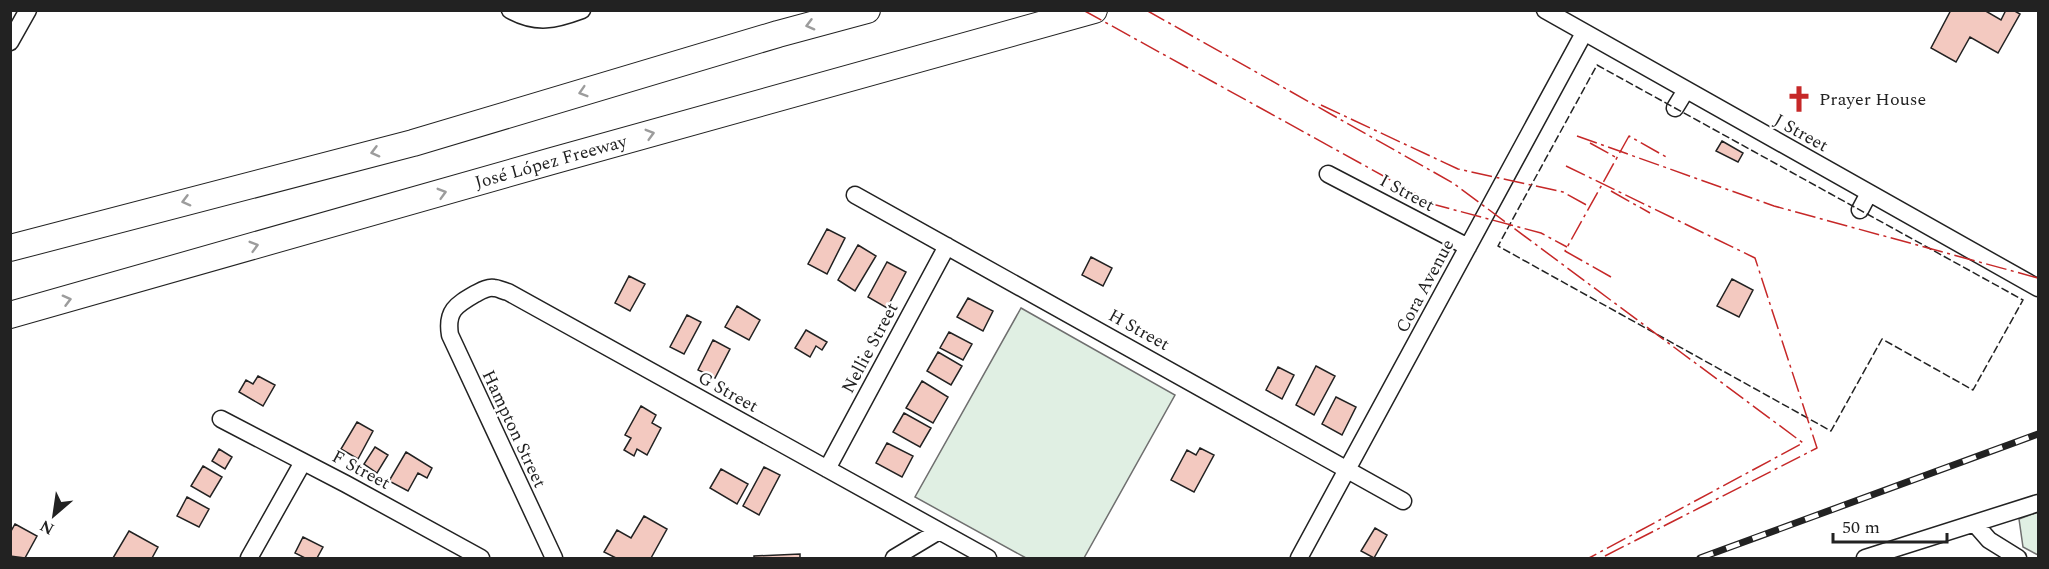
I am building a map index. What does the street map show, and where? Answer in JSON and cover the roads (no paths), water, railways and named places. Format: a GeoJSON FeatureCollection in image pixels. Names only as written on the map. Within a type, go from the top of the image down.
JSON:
{"type":"FeatureCollection","features":[{"type":"Feature","properties":{"kind":"highway"},"geometry":{"type":"LineString","coordinates":[[10,249],[413,142],[778,34],[867,10]]}},
{"type":"Feature","properties":{"kind":"highway","name":"José López Freeway"},"geometry":{"type":"LineString","coordinates":[[10,315],[1094,10]]}},
{"type":"Feature","properties":{"kind":"street"},"geometry":{"type":"LineString","coordinates":[[10,42],[28,10]]}},
{"type":"Feature","properties":{"kind":"street"},"geometry":{"type":"LineString","coordinates":[[510,10],[521,17],[536,20],[554,20],[582,10]]}},
{"type":"Feature","properties":{"kind":"street","name":"J Street"},"geometry":{"type":"LineString","coordinates":[[1545,10],[2038,288]]}},
{"type":"Feature","properties":{"kind":"street","name":"Cora Avenue"},"geometry":{"type":"LineString","coordinates":[[1299,558],[1584,33]]}},
{"type":"Feature","properties":{"kind":"street"},"geometry":{"type":"LineString","coordinates":[[1676,108],[1686,90]]}},
{"type":"Feature","properties":{"kind":"street","name":"I Street"},"geometry":{"type":"LineString","coordinates":[[1328,174],[1468,247]]}},
{"type":"Feature","properties":{"kind":"street"},"geometry":{"type":"LineString","coordinates":[[1860,210],[1869,193]]}},
{"type":"Feature","properties":{"kind":"street","name":"H Street"},"geometry":{"type":"LineString","coordinates":[[855,195],[1403,501]]}},
{"type":"Feature","properties":{"kind":"street","name":"Nellie Street"},"geometry":{"type":"LineString","coordinates":[[827,469],[947,246]]}},
{"type":"Feature","properties":{"kind":"street","name":"G Street"},"geometry":{"type":"LineString","coordinates":[[451,314],[458,303],[486,289],[495,288],[508,292],[988,558]]}},
{"type":"Feature","properties":{"kind":"street","name":"Hampton Street"},"geometry":{"type":"LineString","coordinates":[[451,314],[448,324],[450,335],[459,357],[554,558]]}},
{"type":"Feature","properties":{"kind":"street","name":"F Street"},"geometry":{"type":"LineString","coordinates":[[221,419],[481,558]]}},
{"type":"Feature","properties":{"kind":"street"},"geometry":{"type":"LineString","coordinates":[[249,558],[303,462]]}},
{"type":"Feature","properties":{"kind":"street"},"geometry":{"type":"LineString","coordinates":[[1865,558],[2038,503]]}},
{"type":"Feature","properties":{"kind":"street"},"geometry":{"type":"LineString","coordinates":[[1975,524],[1989,540],[2018,558]]}},
{"type":"Feature","properties":{"kind":"street"},"geometry":{"type":"LineString","coordinates":[[894,558],[939,531]]}},
{"type":"Feature","properties":{"kind":"railway"},"geometry":{"type":"LineString","coordinates":[[1700,558],[2038,434]]}},
{"type":"Feature","properties":{"kind":"place","name":"Prayer House"},"geometry":{"type":"Point","coordinates":[1799,99]}}]}
